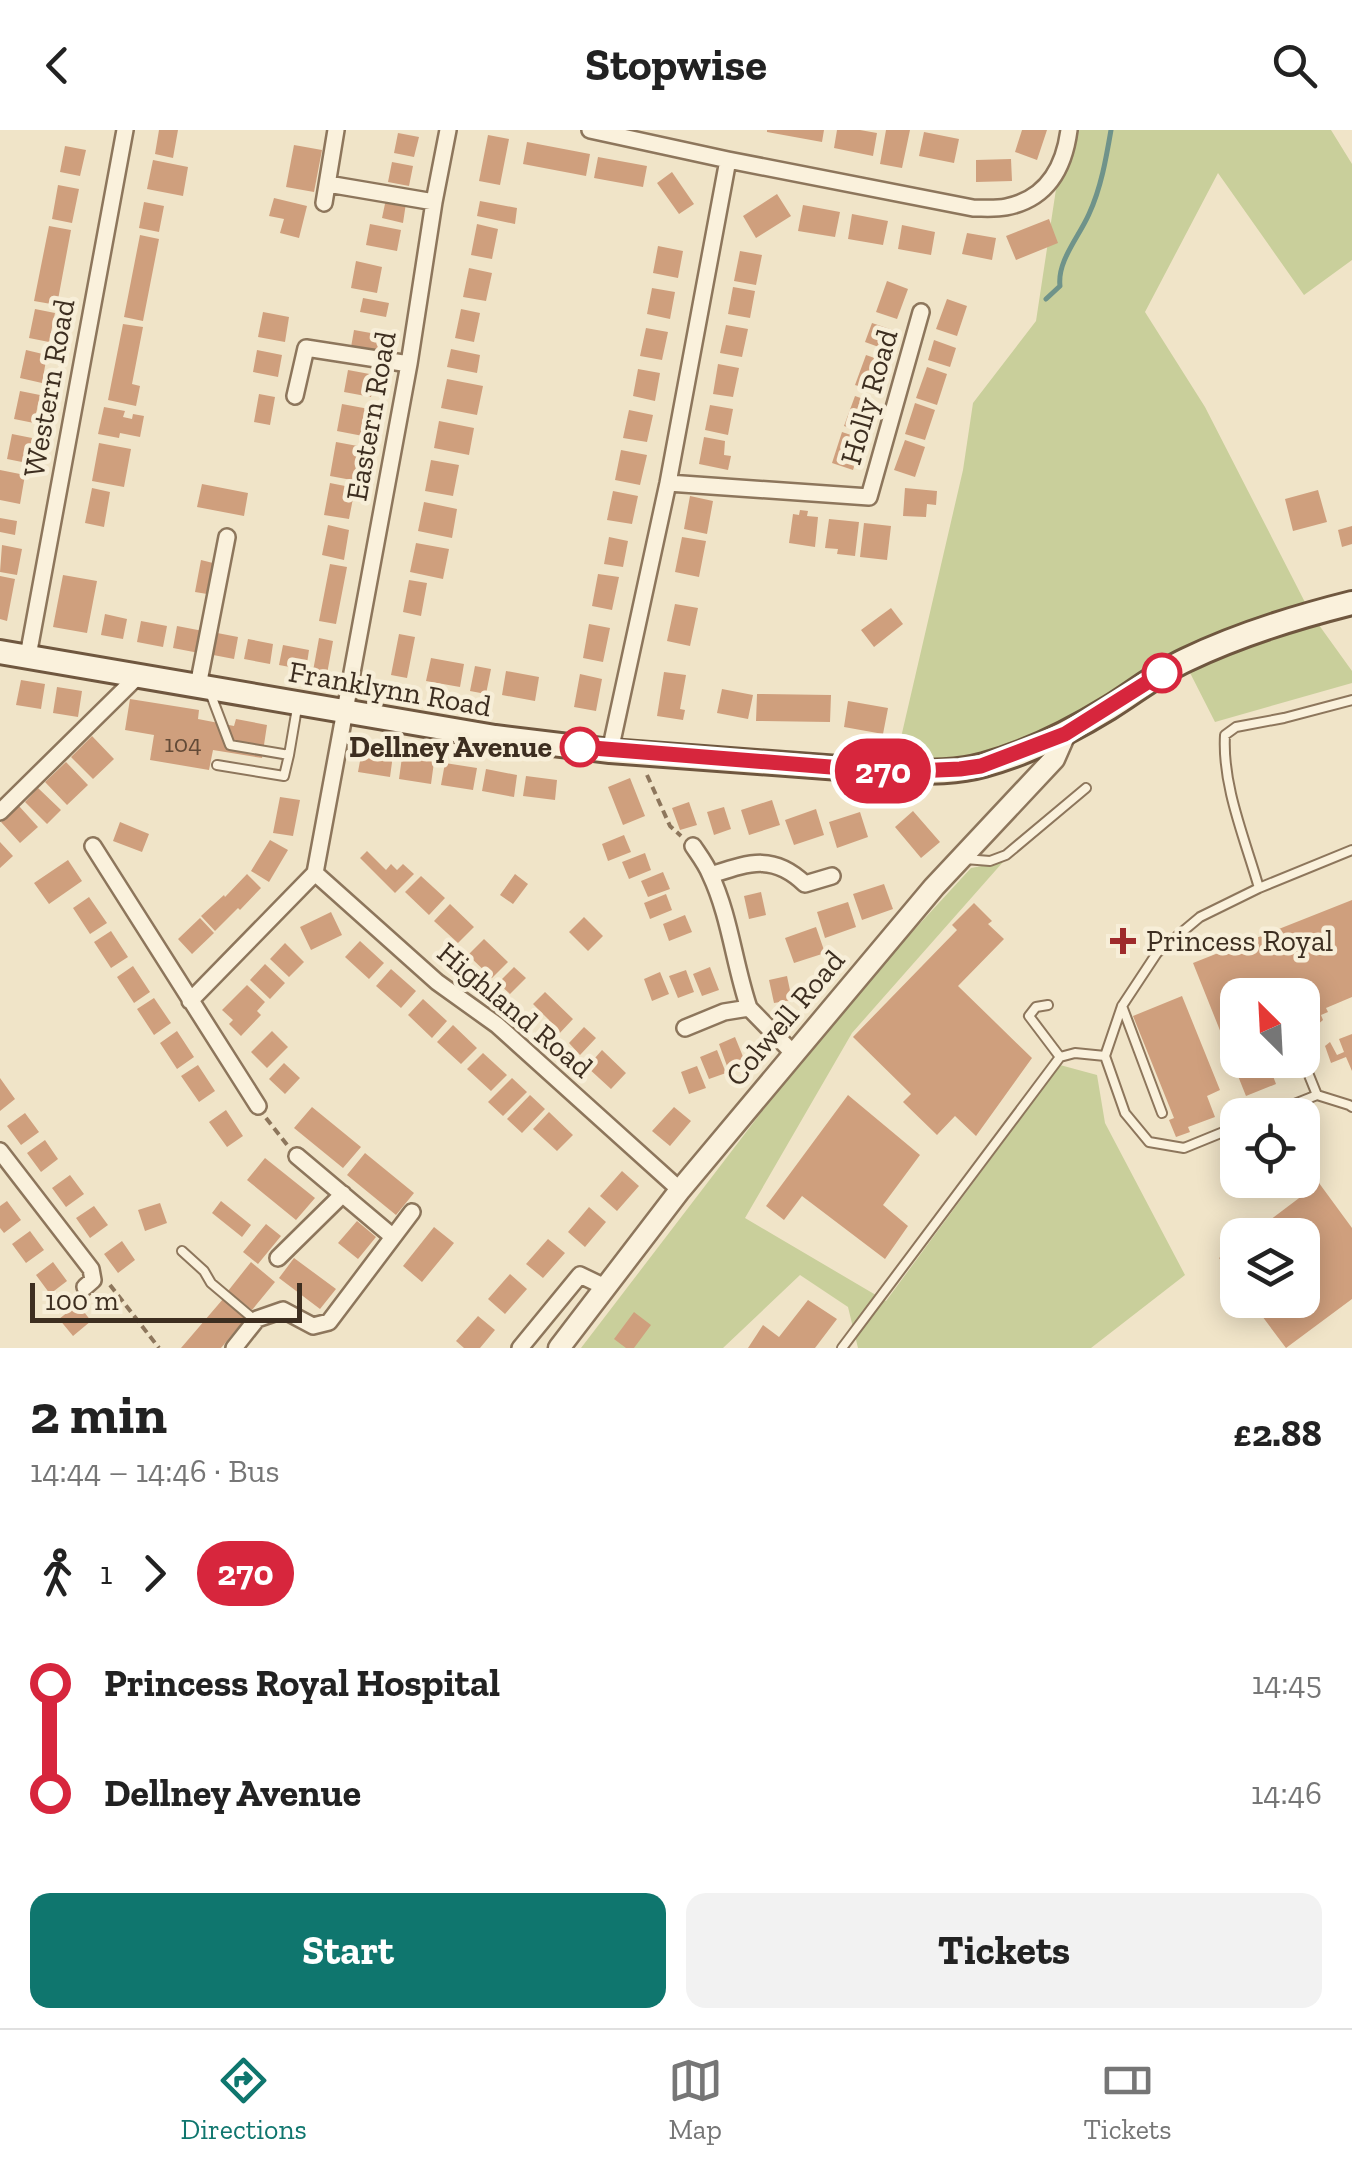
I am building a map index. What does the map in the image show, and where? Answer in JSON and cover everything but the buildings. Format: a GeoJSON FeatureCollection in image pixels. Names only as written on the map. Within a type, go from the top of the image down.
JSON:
{"type":"FeatureCollection","features":[{"type":"Feature","properties":{"kind":"main road","name":"Franklynn Road"},"geometry":{"type":"LineString","coordinates":[[0,652],[495,737],[610,751],[893,772],[939,771],[981,766],[1065,734],[1184,661],[1218,646],[1352,603]]}},
{"type":"Feature","properties":{"kind":"street","name":"Western Road"},"geometry":{"type":"LineString","coordinates":[[28,656],[125,130]]}},
{"type":"Feature","properties":{"kind":"street"},"geometry":{"type":"LineString","coordinates":[[324,203],[336,130]]}},
{"type":"Feature","properties":{"kind":"street","name":"Eastern Road"},"geometry":{"type":"LineString","coordinates":[[315,873],[448,130]]}},
{"type":"Feature","properties":{"kind":"street"},"geometry":{"type":"LineString","coordinates":[[590,130],[973,208],[1004,208],[1024,202],[1040,191],[1058,174],[1069,130]]}},
{"type":"Feature","properties":{"kind":"street"},"geometry":{"type":"LineString","coordinates":[[610,751],[668,484],[728,160]]}},
{"type":"Feature","properties":{"kind":"street"},"geometry":{"type":"LineString","coordinates":[[328,184],[434,202]]}},
{"type":"Feature","properties":{"kind":"street","name":"Holly Road"},"geometry":{"type":"LineString","coordinates":[[668,484],[869,496],[921,312]]}},
{"type":"Feature","properties":{"kind":"street"},"geometry":{"type":"LineString","coordinates":[[295,396],[306,348],[409,364]]}},
{"type":"Feature","properties":{"kind":"street"},"geometry":{"type":"LineString","coordinates":[[204,687],[227,537]]}},
{"type":"Feature","properties":{"kind":"street"},"geometry":{"type":"LineString","coordinates":[[0,812],[138,676]]}},
{"type":"Feature","properties":{"kind":"street","name":"Colwell Road"},"geometry":{"type":"LineString","coordinates":[[559,1348],[680,1190],[794,1054],[961,859],[1054,759],[1065,734]]}},
{"type":"Feature","properties":{"kind":"street"},"geometry":{"type":"LineString","coordinates":[[93,846],[258,1106]]}},
{"type":"Feature","properties":{"kind":"street"},"geometry":{"type":"LineString","coordinates":[[693,846],[710,875],[728,926],[748,1008],[794,1054]]}},
{"type":"Feature","properties":{"kind":"street"},"geometry":{"type":"LineString","coordinates":[[710,875],[750,862],[778,865],[805,884],[832,876]]}},
{"type":"Feature","properties":{"kind":"street"},"geometry":{"type":"LineString","coordinates":[[190,1001],[315,873]]}},
{"type":"Feature","properties":{"kind":"street","name":"Highland Road"},"geometry":{"type":"LineString","coordinates":[[315,873],[437,982],[497,1026],[680,1190]]}},
{"type":"Feature","properties":{"kind":"street"},"geometry":{"type":"LineString","coordinates":[[685,1028],[724,1012],[748,1008]]}},
{"type":"Feature","properties":{"kind":"street"},"geometry":{"type":"LineString","coordinates":[[0,1151],[91,1268],[93,1280],[85,1288]]}},
{"type":"Feature","properties":{"kind":"street"},"geometry":{"type":"LineString","coordinates":[[297,1156],[392,1236]]}},
{"type":"Feature","properties":{"kind":"street"},"geometry":{"type":"LineString","coordinates":[[278,1258],[343,1194]]}},
{"type":"Feature","properties":{"kind":"street"},"geometry":{"type":"LineString","coordinates":[[234,1348],[256,1320],[284,1310],[314,1326],[329,1322],[412,1212]]}},
{"type":"Feature","properties":{"kind":"street"},"geometry":{"type":"LineString","coordinates":[[520,1348],[580,1275],[607,1288]]}},
{"type":"Feature","properties":{"kind":"lane"},"geometry":{"type":"LineString","coordinates":[[204,687],[230,745],[289,754]]}},
{"type":"Feature","properties":{"kind":"lane"},"geometry":{"type":"LineString","coordinates":[[1259,888],[1233,798],[1225,735],[1236,727],[1352,700]]}},
{"type":"Feature","properties":{"kind":"lane"},"geometry":{"type":"LineString","coordinates":[[217,766],[284,776],[298,704]]}},
{"type":"Feature","properties":{"kind":"lane"},"geometry":{"type":"LineString","coordinates":[[961,859],[990,861],[1006,855],[1086,788]]}},
{"type":"Feature","properties":{"kind":"lane"},"geometry":{"type":"LineString","coordinates":[[1220,1133],[1184,1148],[1149,1142],[1126,1113],[1105,1056],[1122,1006],[1157,953],[1200,917],[1352,850]]}},
{"type":"Feature","properties":{"kind":"lane"},"geometry":{"type":"LineString","coordinates":[[1048,1006],[1036,1007],[1029,1016],[1060,1057]]}},
{"type":"Feature","properties":{"kind":"lane"},"geometry":{"type":"LineString","coordinates":[[1122,1006],[1162,1113]]}},
{"type":"Feature","properties":{"kind":"lane"},"geometry":{"type":"LineString","coordinates":[[842,1348],[1060,1057],[1075,1053],[1105,1056]]}},
{"type":"Feature","properties":{"kind":"lane"},"geometry":{"type":"LineString","coordinates":[[1310,1078],[1317,1095]]}},
{"type":"Feature","properties":{"kind":"lane"},"geometry":{"type":"LineString","coordinates":[[1309,1098],[1317,1095],[1352,1108]]}},
{"type":"Feature","properties":{"kind":"lane"},"geometry":{"type":"LineString","coordinates":[[182,1251],[256,1320]]}},
{"type":"Feature","properties":{"kind":"path"},"geometry":{"type":"LineString","coordinates":[[637,753],[670,826],[693,846]]}},
{"type":"Feature","properties":{"kind":"path"},"geometry":{"type":"LineString","coordinates":[[258,1106],[297,1156]]}},
{"type":"Feature","properties":{"kind":"path"},"geometry":{"type":"LineString","coordinates":[[91,1268],[110,1284],[159,1348]]}},
{"type":"Feature","properties":{"kind":"green space"},"geometry":{"type":"Polygon","coordinates":[[[1065,130],[1331,130],[1352,164],[1352,260],[1304,295],[1218,173],[1145,312],[1205,407],[1311,614],[1352,671],[1352,683],[1215,722],[1184,661],[981,766],[893,772],[963,470],[973,403],[1036,321],[1065,130]]]}},
{"type":"Feature","properties":{"kind":"green space"},"geometry":{"type":"Polygon","coordinates":[[[1003,862],[852,1033],[745,1218],[886,1301],[1060,1065],[1097,1075],[1105,1123],[1185,1275],[1091,1348],[858,1348],[848,1307],[800,1275],[723,1348],[581,1348],[835,1016],[971,868],[1003,862]]]}},
{"type":"Feature","properties":{"kind":"waterway"},"geometry":{"type":"LineString","coordinates":[[1046,299],[1060,286],[1065,258],[1093,204],[1111,130]]}},
{"type":"Feature","properties":{"kind":"bus line","name":"270"},"geometry":{"type":"LineString","coordinates":[[580,747],[893,772],[960,769],[1014,755],[1065,734],[1162,673]]}},
{"type":"Feature","properties":{"kind":"place","name":"Dellney Avenue"},"geometry":{"type":"Point","coordinates":[580,747]}},
{"type":"Feature","properties":{"kind":"place","name":"Princess Royal"},"geometry":{"type":"Point","coordinates":[1123,941]}}]}
